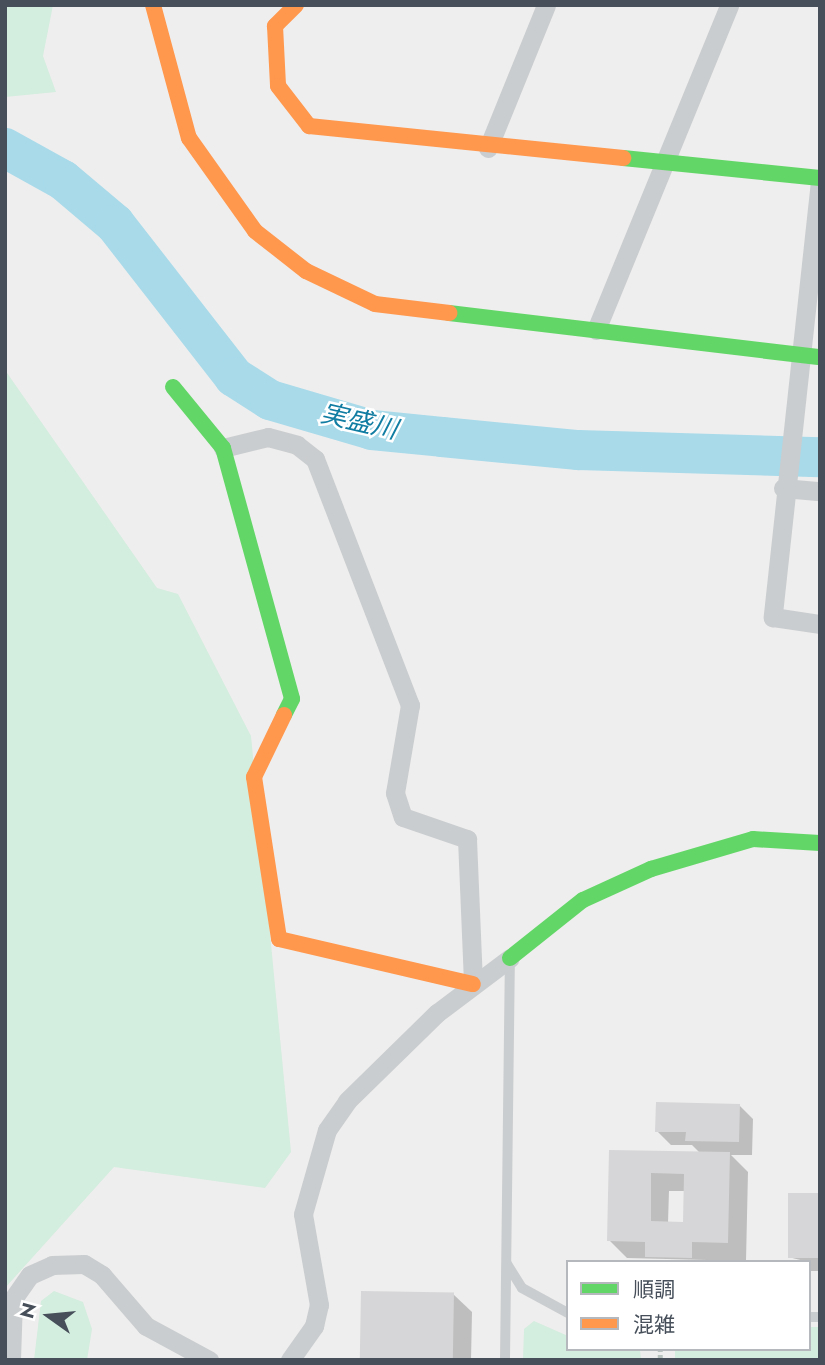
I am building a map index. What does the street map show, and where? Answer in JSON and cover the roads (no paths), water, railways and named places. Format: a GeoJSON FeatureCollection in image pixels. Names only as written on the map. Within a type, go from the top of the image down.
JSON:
{"type":"FeatureCollection","features":[{"type":"Feature","properties":{"kind":"street"},"geometry":{"type":"LineString","coordinates":[[153,5],[189,138],[255,231],[306,271],[375,304],[820,357]]}},
{"type":"Feature","properties":{"kind":"street"},"geometry":{"type":"LineString","coordinates":[[296,5],[275,26],[278,86],[309,126],[488,148],[820,180],[797,355],[773,617],[820,624]]}},
{"type":"Feature","properties":{"kind":"street"},"geometry":{"type":"LineString","coordinates":[[488,148],[546,5]]}},
{"type":"Feature","properties":{"kind":"street"},"geometry":{"type":"LineString","coordinates":[[596,330],[729,5]]}},
{"type":"Feature","properties":{"kind":"street"},"geometry":{"type":"LineString","coordinates":[[173,387],[223,448],[292,699],[254,777],[279,939],[473,984]]}},
{"type":"Feature","properties":{"kind":"street"},"geometry":{"type":"LineString","coordinates":[[223,448],[268,437],[297,445],[314,459],[410,705],[395,793],[403,817],[467,839],[473,984]]}},
{"type":"Feature","properties":{"kind":"street"},"geometry":{"type":"LineString","coordinates":[[783,488],[820,491]]}},
{"type":"Feature","properties":{"kind":"street"},"geometry":{"type":"LineString","coordinates":[[290,1360],[314,1326],[319,1305],[303,1214],[327,1130],[347,1101],[473,984],[583,900],[651,869],[752,839],[820,843]]}},
{"type":"Feature","properties":{"kind":"street"},"geometry":{"type":"LineString","coordinates":[[11,1360],[13,1299],[30,1275],[52,1265],[84,1264],[102,1275],[146,1326],[209,1360]]}},
{"type":"Feature","properties":{"kind":"lane"},"geometry":{"type":"LineString","coordinates":[[505,1360],[510,958]]}},
{"type":"Feature","properties":{"kind":"lane"},"geometry":{"type":"LineString","coordinates":[[507,1264],[522,1288],[566,1312]]}},
{"type":"Feature","properties":{"kind":"waterway","name":"実盛川"},"geometry":{"type":"LineString","coordinates":[[5,148],[63,180],[115,224],[234,377],[270,400],[372,430],[578,450],[820,457]]}}]}
